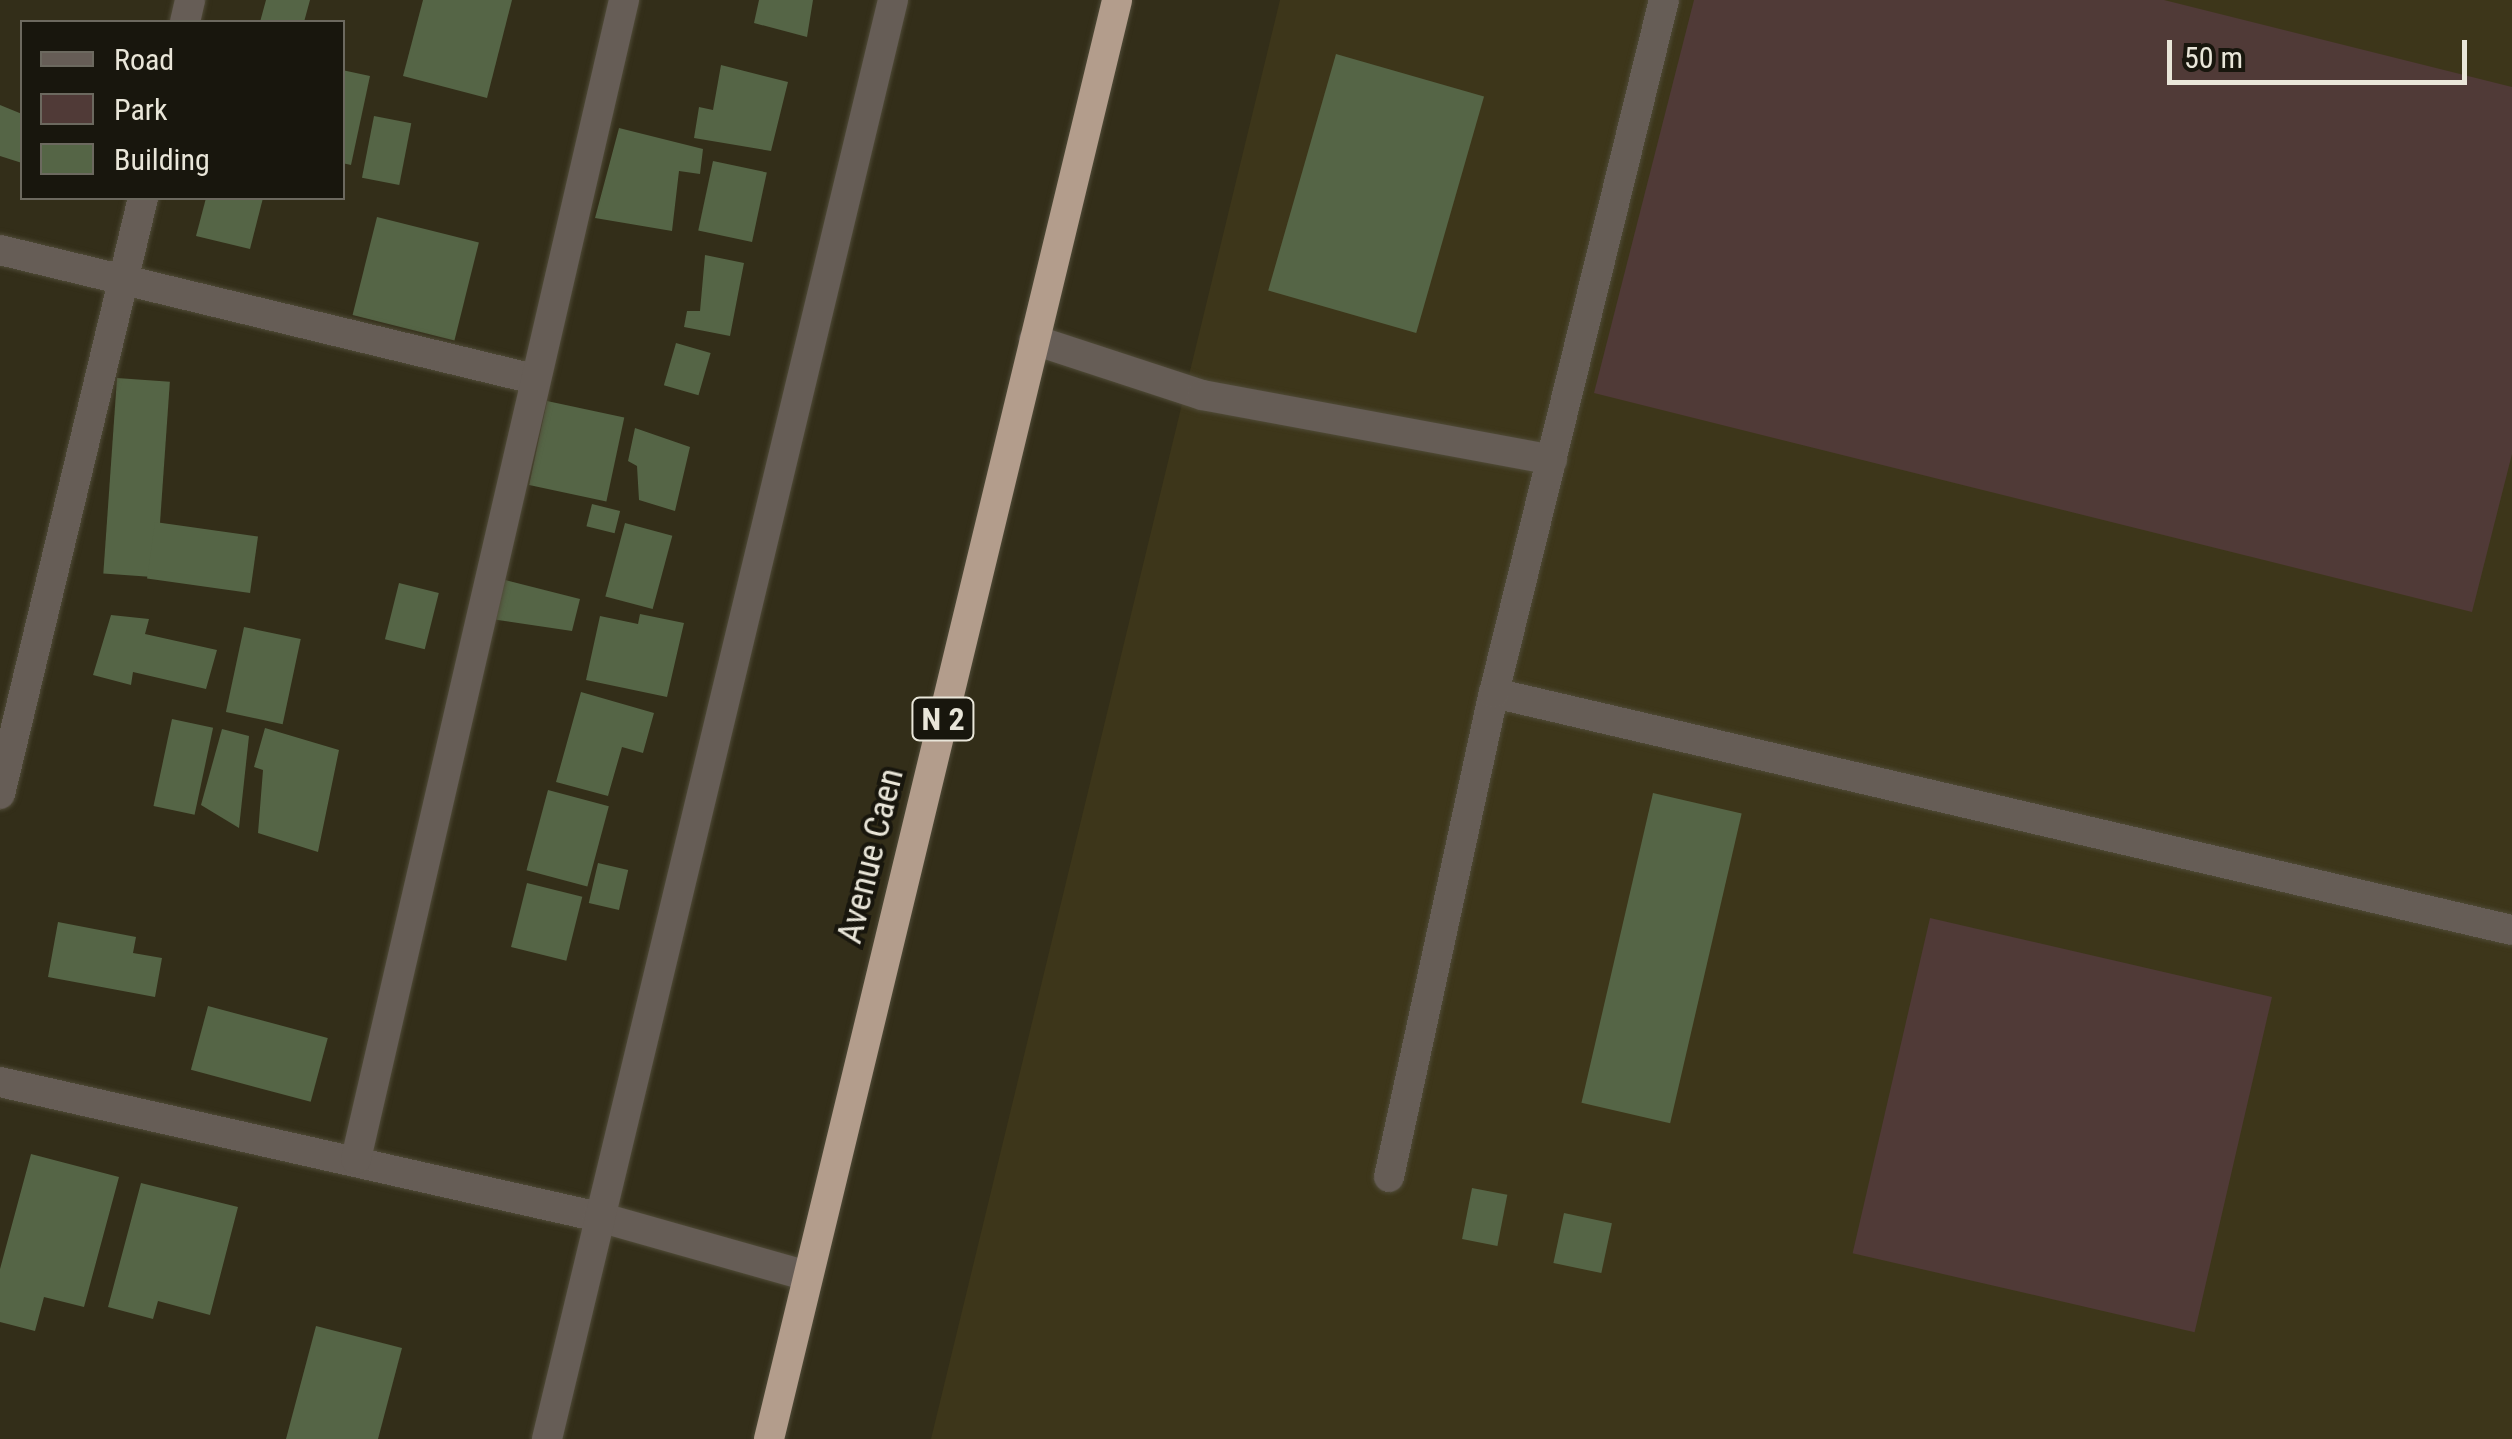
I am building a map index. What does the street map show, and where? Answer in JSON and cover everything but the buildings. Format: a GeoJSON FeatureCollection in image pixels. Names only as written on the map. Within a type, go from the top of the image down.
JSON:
{"type":"FeatureCollection","features":[{"type":"Feature","properties":{"kind":"highway","name":"Avenue Caen"},"geometry":{"type":"LineString","coordinates":[[769,1439],[1117,0]]}},
{"type":"Feature","properties":{"kind":"street"},"geometry":{"type":"LineString","coordinates":[[356,1159],[530,378],[624,0]]}},
{"type":"Feature","properties":{"kind":"street"},"geometry":{"type":"LineString","coordinates":[[547,1439],[893,0]]}},
{"type":"Feature","properties":{"kind":"street"},"geometry":{"type":"LineString","coordinates":[[1389,1177],[1494,693],[1664,0]]}},
{"type":"Feature","properties":{"kind":"street"},"geometry":{"type":"LineString","coordinates":[[0,794],[143,200]]}},
{"type":"Feature","properties":{"kind":"street"},"geometry":{"type":"LineString","coordinates":[[0,250],[530,378]]}},
{"type":"Feature","properties":{"kind":"street"},"geometry":{"type":"LineString","coordinates":[[1034,340],[1202,395],[1552,460]]}},
{"type":"Feature","properties":{"kind":"street"},"geometry":{"type":"LineString","coordinates":[[1494,693],[2512,930]]}},
{"type":"Feature","properties":{"kind":"street"},"geometry":{"type":"LineString","coordinates":[[0,1082],[356,1159],[599,1217],[808,1276]]}},
{"type":"Feature","properties":{"kind":"shaded area"},"geometry":{"type":"Polygon","coordinates":[[[1280,0],[2512,0],[2512,1439],[931,1439],[1280,0]]]}},
{"type":"Feature","properties":{"kind":"green space"},"geometry":{"type":"Polygon","coordinates":[[[1694,0],[2164,0],[2512,87],[2512,454],[2472,612],[1594,393],[1694,0]]]}},
{"type":"Feature","properties":{"kind":"green space"},"geometry":{"type":"Polygon","coordinates":[[[1930,918],[2272,997],[2195,1332],[1853,1253],[1930,918]]]}}]}
